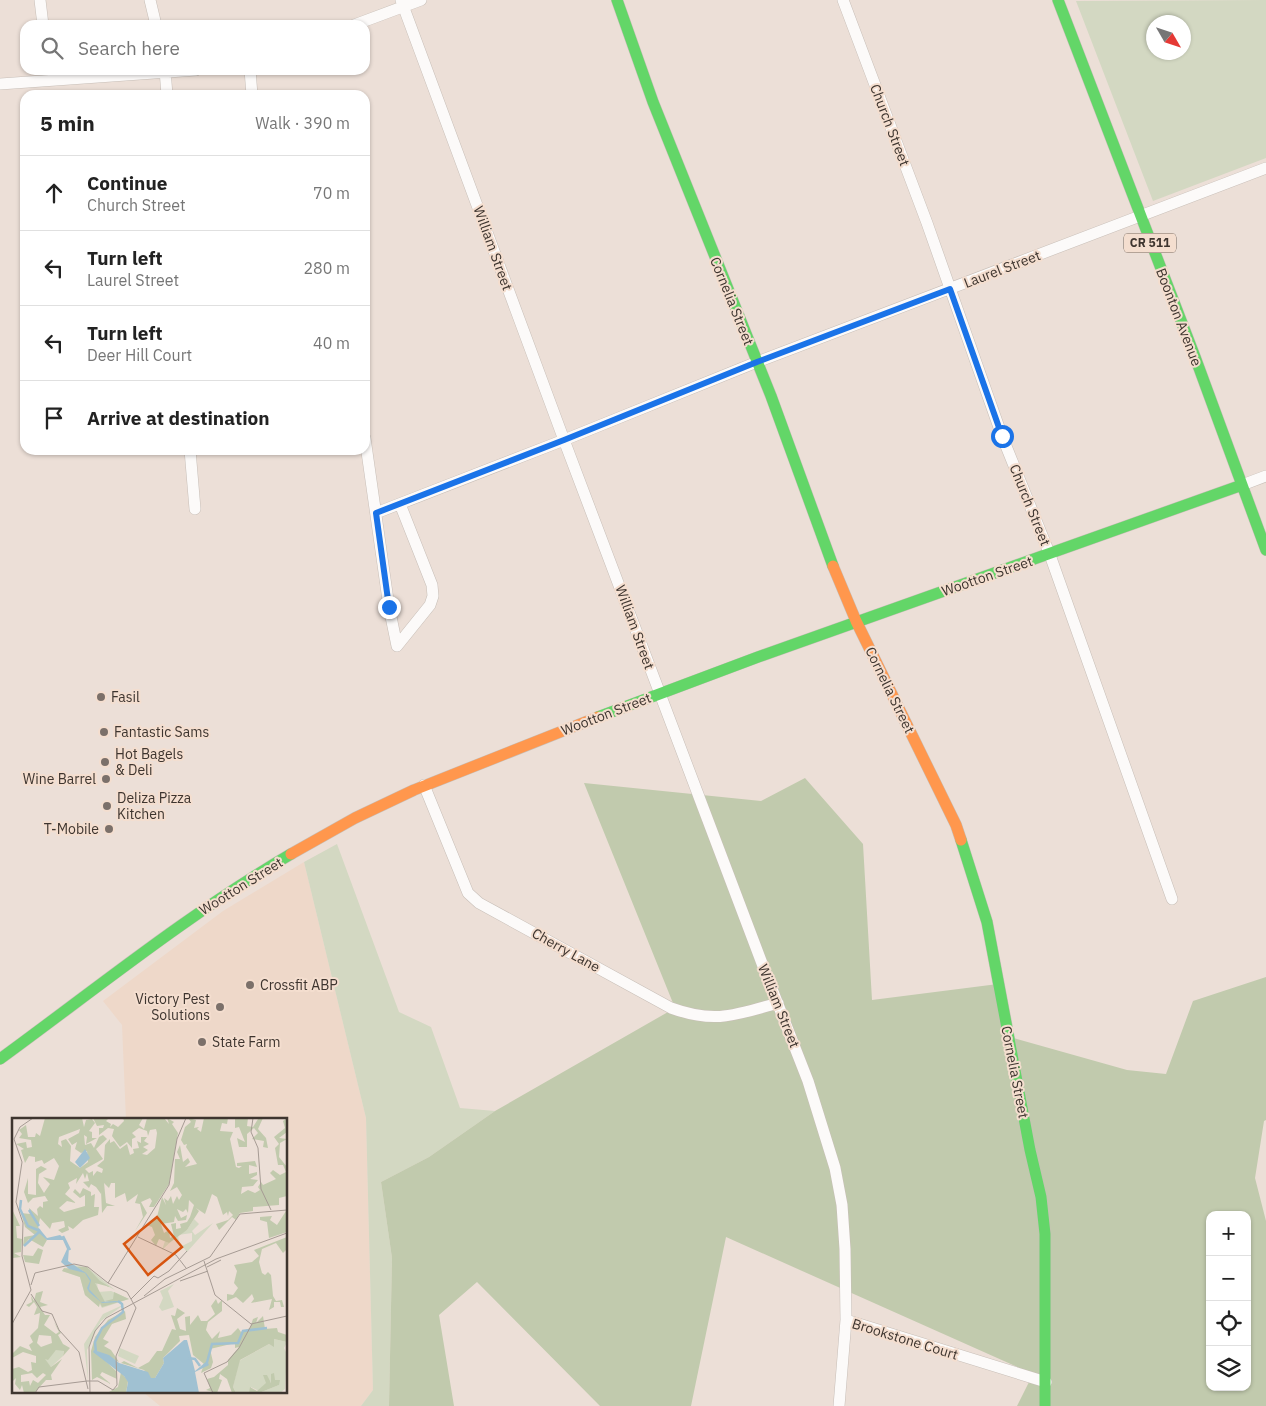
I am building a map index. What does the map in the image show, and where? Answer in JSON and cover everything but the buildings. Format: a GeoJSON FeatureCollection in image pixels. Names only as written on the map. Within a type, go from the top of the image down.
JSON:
{"type":"FeatureCollection","features":[{"type":"Feature","properties":{"kind":"street"},"geometry":{"type":"LineString","coordinates":[[40,0],[42,20]]}},
{"type":"Feature","properties":{"kind":"street"},"geometry":{"type":"LineString","coordinates":[[150,0],[155,20]]}},
{"type":"Feature","properties":{"kind":"street"},"geometry":{"type":"LineString","coordinates":[[365,20],[402,4],[421,0]]}},
{"type":"Feature","properties":{"kind":"street","name":"Cornelia Street"},"geometry":{"type":"LineString","coordinates":[[617,0],[653,102],[757,362],[828,553],[856,621],[956,825],[976,882],[987,922],[1030,1150],[1042,1197],[1045,1234],[1045,1406]]}},
{"type":"Feature","properties":{"kind":"street","name":"Church Street"},"geometry":{"type":"LineString","coordinates":[[843,0],[950,289],[1002,436],[1050,555],[1172,899]]}},
{"type":"Feature","properties":{"kind":"street","name":"Boonton Avenue"},"geometry":{"type":"LineString","coordinates":[[1058,0],[1266,550]]}},
{"type":"Feature","properties":{"kind":"street","name":"William Street"},"geometry":{"type":"LineString","coordinates":[[402,4],[564,440],[808,1080],[835,1168],[842,1205],[846,1320]]}},
{"type":"Feature","properties":{"kind":"street"},"geometry":{"type":"LineString","coordinates":[[0,84],[49,75]]}},
{"type":"Feature","properties":{"kind":"street"},"geometry":{"type":"LineString","coordinates":[[165,75],[167,90]]}},
{"type":"Feature","properties":{"kind":"street"},"geometry":{"type":"LineString","coordinates":[[250,75],[252,90]]}},
{"type":"Feature","properties":{"kind":"street","name":"Laurel Street"},"geometry":{"type":"LineString","coordinates":[[376,513],[757,362],[1266,168]]}},
{"type":"Feature","properties":{"kind":"street"},"geometry":{"type":"LineString","coordinates":[[190,455],[195,509]]}},
{"type":"Feature","properties":{"kind":"street"},"geometry":{"type":"LineString","coordinates":[[367,455],[389,607],[397,646],[430,605],[433,596],[432,585],[400,504]]}},
{"type":"Feature","properties":{"kind":"street","name":"Wootton Street"},"geometry":{"type":"LineString","coordinates":[[0,1059],[186,921],[231,891],[352,820],[424,785],[660,693],[856,621],[1050,555],[1266,476]]}},
{"type":"Feature","properties":{"kind":"street","name":"Cherry Lane"},"geometry":{"type":"LineString","coordinates":[[424,785],[468,893],[479,903],[671,1008],[690,1015],[711,1018],[731,1016],[778,1003]]}},
{"type":"Feature","properties":{"kind":"street","name":"Brookstone Court"},"geometry":{"type":"LineString","coordinates":[[839,1406],[846,1320],[1046,1382]]}},
{"type":"Feature","properties":{"kind":"shaded area"},"geometry":{"type":"Polygon","coordinates":[[[304,862],[366,1118],[373,1390],[361,1406],[160,1406],[145,1394],[288,1394],[288,1118],[126,1118],[122,1025],[103,1001],[223,911],[304,862]]]}},
{"type":"Feature","properties":{"kind":"green space"},"geometry":{"type":"Polygon","coordinates":[[[1266,0],[1266,158],[1153,201],[1076,1],[1266,0]]]}},
{"type":"Feature","properties":{"kind":"green space"},"geometry":{"type":"Polygon","coordinates":[[[805,778],[863,844],[872,1000],[998,984],[1006,1036],[1127,1070],[1166,1074],[1193,1001],[1266,977],[1266,1120],[1264,1121],[1255,1178],[1266,1221],[1266,1406],[1017,1406],[1033,1374],[726,1237],[691,1406],[600,1406],[477,1282],[439,1315],[454,1406],[389,1406],[392,1258],[381,1182],[429,1157],[495,1111],[675,1008],[584,783],[761,801],[805,778]]]}},
{"type":"Feature","properties":{"kind":"green space"},"geometry":{"type":"Polygon","coordinates":[[[337,844],[399,1012],[431,1027],[460,1108],[495,1111],[429,1157],[381,1182],[392,1258],[389,1406],[361,1406],[373,1390],[366,1118],[304,862],[337,844]]]}},
{"type":"Feature","properties":{"kind":"traffic: fast"},"geometry":{"type":"LineString","coordinates":[[617,0],[653,102],[771,396],[833,566]]}},
{"type":"Feature","properties":{"kind":"traffic: fast"},"geometry":{"type":"LineString","coordinates":[[1058,0],[1195,357],[1266,550]]}},
{"type":"Feature","properties":{"kind":"traffic: fast"},"geometry":{"type":"LineString","coordinates":[[598,717],[758,657],[1242,485]]}},
{"type":"Feature","properties":{"kind":"traffic: fast"},"geometry":{"type":"LineString","coordinates":[[961,840],[987,922],[1030,1150],[1041,1197],[1045,1234],[1045,1406]]}},
{"type":"Feature","properties":{"kind":"traffic: fast"},"geometry":{"type":"LineString","coordinates":[[0,1059],[179,927],[291,854]]}},
{"type":"Feature","properties":{"kind":"traffic: slow"},"geometry":{"type":"LineString","coordinates":[[833,566],[856,621],[956,825],[961,840]]}},
{"type":"Feature","properties":{"kind":"traffic: slow"},"geometry":{"type":"LineString","coordinates":[[291,854],[355,818],[414,790],[598,717]]}},
{"type":"Feature","properties":{"kind":"place","name":"Fasil"},"geometry":{"type":"Point","coordinates":[101,697]}},
{"type":"Feature","properties":{"kind":"place","name":"Fantastic Sams"},"geometry":{"type":"Point","coordinates":[104,732]}},
{"type":"Feature","properties":{"kind":"place","name":"Hot Bagels & Deli"},"geometry":{"type":"Point","coordinates":[105,762]}},
{"type":"Feature","properties":{"kind":"place","name":"Wine Barrel"},"geometry":{"type":"Point","coordinates":[106,779]}},
{"type":"Feature","properties":{"kind":"place","name":"Deliza Pizza Kitchen"},"geometry":{"type":"Point","coordinates":[107,806]}},
{"type":"Feature","properties":{"kind":"place","name":"T-Mobile"},"geometry":{"type":"Point","coordinates":[109,829]}},
{"type":"Feature","properties":{"kind":"place","name":"Crossfit ABP"},"geometry":{"type":"Point","coordinates":[250,985]}},
{"type":"Feature","properties":{"kind":"place","name":"Victory Pest Solutions"},"geometry":{"type":"Point","coordinates":[220,1007]}},
{"type":"Feature","properties":{"kind":"place","name":"State Farm"},"geometry":{"type":"Point","coordinates":[202,1042]}},
{"type":"Feature","properties":{"kind":"route"},"geometry":{"type":"LineString","coordinates":[[389,607],[376,513],[757,362],[950,289],[1002,436]]}}]}
